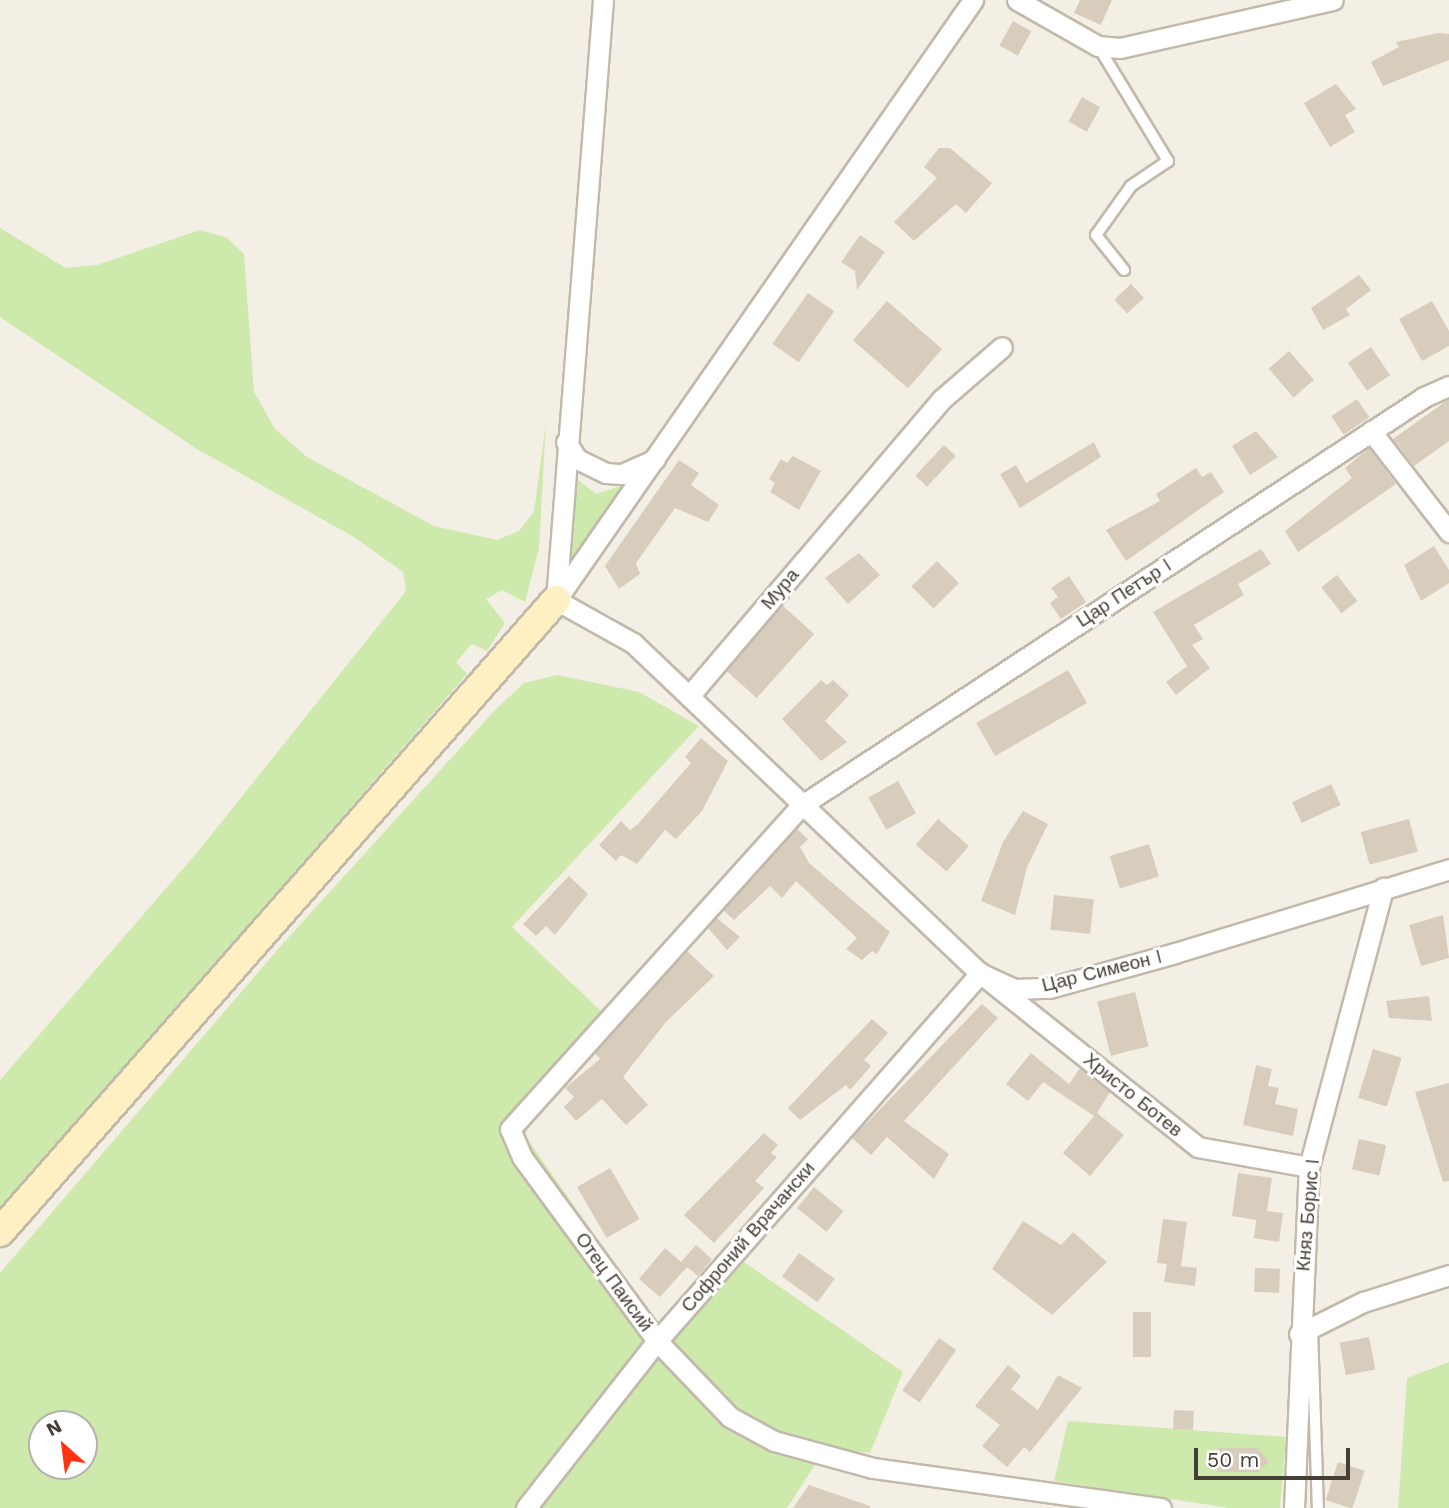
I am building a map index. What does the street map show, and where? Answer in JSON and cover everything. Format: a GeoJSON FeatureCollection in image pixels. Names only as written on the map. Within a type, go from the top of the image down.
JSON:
{"type":"FeatureCollection","features":[{"type":"Feature","properties":{"kind":"street"},"geometry":{"type":"LineString","coordinates":[[556,600],[566,442],[603,0]]}},
{"type":"Feature","properties":{"kind":"street"},"geometry":{"type":"LineString","coordinates":[[0,1232],[556,600],[659,456],[972,0]]}},
{"type":"Feature","properties":{"kind":"street"},"geometry":{"type":"LineString","coordinates":[[1017,0],[1098,46],[1119,47],[1334,0]]}},
{"type":"Feature","properties":{"kind":"street","name":"Мура"},"geometry":{"type":"LineString","coordinates":[[690,695],[942,399],[1002,347]]}},
{"type":"Feature","properties":{"kind":"street","name":"Цар Петър I"},"geometry":{"type":"LineString","coordinates":[[802,805],[1371,431],[1449,386]]}},
{"type":"Feature","properties":{"kind":"street"},"geometry":{"type":"LineString","coordinates":[[1371,431],[1449,532]]}},
{"type":"Feature","properties":{"kind":"street"},"geometry":{"type":"LineString","coordinates":[[566,442],[577,459],[606,473],[622,474],[659,456]]}},
{"type":"Feature","properties":{"kind":"street","name":"Цар Симеон I"},"geometry":{"type":"LineString","coordinates":[[556,600],[633,643],[980,973],[1014,989],[1049,988],[1449,869]]}},
{"type":"Feature","properties":{"kind":"street","name":"Отец Паисий"},"geometry":{"type":"LineString","coordinates":[[802,805],[518,1114],[510,1129],[522,1157],[657,1341],[730,1417],[813,1454],[1121,1505],[1161,1508]]}},
{"type":"Feature","properties":{"kind":"street","name":"Княз Борис I"},"geometry":{"type":"LineString","coordinates":[[1294,1508],[1305,1332],[1309,1167],[1382,888]]}},
{"type":"Feature","properties":{"kind":"street","name":"Христо Ботев"},"geometry":{"type":"LineString","coordinates":[[980,973],[1198,1147],[1309,1167]]}},
{"type":"Feature","properties":{"kind":"street","name":"Софроний Врачански"},"geometry":{"type":"LineString","coordinates":[[526,1508],[657,1341],[980,973]]}},
{"type":"Feature","properties":{"kind":"street"},"geometry":{"type":"LineString","coordinates":[[1305,1332],[1363,1302],[1449,1275]]}},
{"type":"Feature","properties":{"kind":"lane"},"geometry":{"type":"LineString","coordinates":[[1098,46],[1168,161],[1130,186],[1096,235],[1124,270]]}},
{"type":"Feature","properties":{"kind":"lane"},"geometry":{"type":"LineString","coordinates":[[1305,1332],[1318,1508]]}},
{"type":"Feature","properties":{"kind":"green space"},"geometry":{"type":"Polygon","coordinates":[[[0,228],[66,268],[97,265],[200,230],[226,237],[244,254],[254,392],[275,429],[307,457],[434,526],[497,540],[519,531],[534,512],[546,422],[539,548],[525,602],[502,590],[486,599],[505,623],[487,651],[472,644],[456,662],[467,674],[0,1210],[0,1080],[200,849],[406,591],[403,572],[354,537],[197,449],[0,317],[0,228]]]}},
{"type":"Feature","properties":{"kind":"green space"},"geometry":{"type":"Polygon","coordinates":[[[573,476],[596,494],[626,484],[565,568],[573,476]]]}},
{"type":"Feature","properties":{"kind":"green space"},"geometry":{"type":"Polygon","coordinates":[[[557,675],[639,692],[699,726],[512,927],[616,1025],[532,1113],[525,1136],[668,1339],[744,1262],[903,1372],[870,1453],[826,1448],[787,1508],[0,1508],[0,1273],[278,949],[494,711],[524,683],[557,675]]]}},
{"type":"Feature","properties":{"kind":"green space"},"geometry":{"type":"Polygon","coordinates":[[[1449,1362],[1449,1508],[1398,1508],[1407,1378],[1449,1362]]]}},
{"type":"Feature","properties":{"kind":"green space"},"geometry":{"type":"Polygon","coordinates":[[[1068,1421],[1286,1437],[1280,1508],[1229,1508],[1054,1481],[1068,1421]]]}},
{"type":"Feature","properties":{"kind":"building"},"geometry":{"type":"Polygon","coordinates":[[[1080,0],[1112,0],[1101,25],[1074,13],[1080,0]]]}},
{"type":"Feature","properties":{"kind":"building"},"geometry":{"type":"Polygon","coordinates":[[[1013,21],[1031,31],[1018,56],[999,45],[1013,21]]]}},
{"type":"Feature","properties":{"kind":"building"},"geometry":{"type":"Polygon","coordinates":[[[1439,33],[1449,34],[1449,60],[1383,86],[1371,62],[1399,47],[1396,42],[1439,33]]]}},
{"type":"Feature","properties":{"kind":"building"},"geometry":{"type":"Polygon","coordinates":[[[1336,84],[1356,109],[1345,115],[1355,132],[1330,147],[1304,103],[1336,84]]]}},
{"type":"Feature","properties":{"kind":"building"},"geometry":{"type":"Polygon","coordinates":[[[1082,97],[1100,107],[1087,132],[1068,121],[1082,97]]]}},
{"type":"Feature","properties":{"kind":"building"},"geometry":{"type":"Polygon","coordinates":[[[939,148],[950,148],[992,183],[966,213],[956,204],[914,241],[894,222],[937,178],[924,167],[939,148]]]}},
{"type":"Feature","properties":{"kind":"building"},"geometry":{"type":"Polygon","coordinates":[[[860,235],[885,252],[857,290],[855,271],[841,262],[860,235]]]}},
{"type":"Feature","properties":{"kind":"building"},"geometry":{"type":"Polygon","coordinates":[[[1359,275],[1371,290],[1346,309],[1350,315],[1323,330],[1311,308],[1359,275]]]}},
{"type":"Feature","properties":{"kind":"building"},"geometry":{"type":"Polygon","coordinates":[[[1131,284],[1144,298],[1127,314],[1114,300],[1131,284]]]}},
{"type":"Feature","properties":{"kind":"building"},"geometry":{"type":"Polygon","coordinates":[[[808,293],[834,311],[799,362],[772,344],[808,293]]]}},
{"type":"Feature","properties":{"kind":"building"},"geometry":{"type":"Polygon","coordinates":[[[887,301],[942,349],[908,388],[853,340],[887,301]]]}},
{"type":"Feature","properties":{"kind":"building"},"geometry":{"type":"Polygon","coordinates":[[[1432,301],[1449,331],[1449,346],[1422,361],[1399,319],[1432,301]]]}},
{"type":"Feature","properties":{"kind":"building"},"geometry":{"type":"Polygon","coordinates":[[[1371,347],[1390,375],[1367,391],[1348,363],[1371,347]]]}},
{"type":"Feature","properties":{"kind":"building"},"geometry":{"type":"Polygon","coordinates":[[[1289,351],[1314,380],[1294,397],[1269,369],[1289,351]]]}},
{"type":"Feature","properties":{"kind":"building"},"geometry":{"type":"Polygon","coordinates":[[[1357,399],[1369,417],[1344,435],[1331,416],[1357,399]]]}},
{"type":"Feature","properties":{"kind":"building"},"geometry":{"type":"Polygon","coordinates":[[[1449,399],[1449,441],[1414,466],[1393,439],[1449,399]]]}},
{"type":"Feature","properties":{"kind":"building"},"geometry":{"type":"Polygon","coordinates":[[[1256,431],[1278,457],[1250,475],[1232,446],[1256,431]]]}},
{"type":"Feature","properties":{"kind":"building"},"geometry":{"type":"Polygon","coordinates":[[[1094,442],[1101,457],[1020,508],[1000,474],[1016,465],[1026,483],[1094,442]]]}},
{"type":"Feature","properties":{"kind":"building"},"geometry":{"type":"Polygon","coordinates":[[[944,445],[956,456],[927,487],[915,476],[944,445]]]}},
{"type":"Feature","properties":{"kind":"building"},"geometry":{"type":"Polygon","coordinates":[[[1369,448],[1396,484],[1298,552],[1285,531],[1352,478],[1345,468],[1369,448]]]}},
{"type":"Feature","properties":{"kind":"building"},"geometry":{"type":"Polygon","coordinates":[[[793,456],[821,471],[799,510],[770,492],[775,483],[769,479],[781,459],[787,463],[793,456]]]}},
{"type":"Feature","properties":{"kind":"building"},"geometry":{"type":"Polygon","coordinates":[[[679,460],[699,473],[691,485],[719,505],[708,522],[675,508],[636,563],[640,574],[619,589],[605,566],[679,460]]]}},
{"type":"Feature","properties":{"kind":"building"},"geometry":{"type":"Polygon","coordinates":[[[1196,468],[1202,477],[1211,472],[1224,492],[1126,561],[1106,530],[1160,501],[1156,494],[1196,468]]]}},
{"type":"Feature","properties":{"kind":"building"},"geometry":{"type":"Polygon","coordinates":[[[1434,546],[1449,570],[1449,583],[1421,601],[1404,565],[1434,546]]]}},
{"type":"Feature","properties":{"kind":"building"},"geometry":{"type":"Polygon","coordinates":[[[1261,549],[1271,564],[1238,584],[1244,595],[1194,625],[1203,639],[1192,645],[1210,668],[1176,695],[1166,682],[1187,666],[1153,612],[1261,549]]]}},
{"type":"Feature","properties":{"kind":"building"},"geometry":{"type":"Polygon","coordinates":[[[859,553],[880,575],[848,604],[825,578],[859,553]]]}},
{"type":"Feature","properties":{"kind":"building"},"geometry":{"type":"Polygon","coordinates":[[[937,561],[959,583],[933,608],[912,586],[937,561]]]}},
{"type":"Feature","properties":{"kind":"building"},"geometry":{"type":"Polygon","coordinates":[[[1337,575],[1357,601],[1342,613],[1321,587],[1337,575]]]}},
{"type":"Feature","properties":{"kind":"building"},"geometry":{"type":"Polygon","coordinates":[[[1069,576],[1086,602],[1061,619],[1050,603],[1058,597],[1051,588],[1069,576]]]}},
{"type":"Feature","properties":{"kind":"building"},"geometry":{"type":"Polygon","coordinates":[[[783,606],[814,634],[757,698],[725,670],[783,606]]]}},
{"type":"Feature","properties":{"kind":"building"},"geometry":{"type":"Polygon","coordinates":[[[1068,670],[1087,703],[995,756],[976,723],[1068,670]]]}},
{"type":"Feature","properties":{"kind":"building"},"geometry":{"type":"Polygon","coordinates":[[[821,680],[827,685],[833,680],[849,695],[825,721],[847,742],[821,761],[782,719],[821,680]]]}},
{"type":"Feature","properties":{"kind":"building"},"geometry":{"type":"Polygon","coordinates":[[[701,738],[728,761],[702,811],[676,839],[665,830],[637,864],[621,855],[616,861],[599,845],[621,821],[630,830],[638,824],[691,763],[685,757],[701,738]]]}},
{"type":"Feature","properties":{"kind":"building"},"geometry":{"type":"Polygon","coordinates":[[[898,781],[916,813],[886,830],[868,797],[898,781]]]}},
{"type":"Feature","properties":{"kind":"building"},"geometry":{"type":"Polygon","coordinates":[[[1331,784],[1341,805],[1302,823],[1292,802],[1331,784]]]}},
{"type":"Feature","properties":{"kind":"building"},"geometry":{"type":"Polygon","coordinates":[[[1023,811],[1048,824],[1027,867],[1015,915],[981,901],[1003,842],[1023,811]]]}},
{"type":"Feature","properties":{"kind":"building"},"geometry":{"type":"Polygon","coordinates":[[[938,819],[969,846],[947,872],[916,845],[938,819]]]}},
{"type":"Feature","properties":{"kind":"building"},"geometry":{"type":"Polygon","coordinates":[[[1409,819],[1418,852],[1370,865],[1361,832],[1409,819]]]}},
{"type":"Feature","properties":{"kind":"building"},"geometry":{"type":"Polygon","coordinates":[[[797,829],[808,839],[800,847],[809,863],[890,932],[877,954],[872,951],[862,960],[846,949],[857,938],[796,881],[782,898],[770,886],[734,920],[723,910],[797,829]]]}},
{"type":"Feature","properties":{"kind":"building"},"geometry":{"type":"Polygon","coordinates":[[[1149,844],[1159,877],[1120,889],[1110,856],[1149,844]]]}},
{"type":"Feature","properties":{"kind":"building"},"geometry":{"type":"Polygon","coordinates":[[[569,876],[588,894],[555,935],[546,926],[536,936],[523,924],[569,876]]]}},
{"type":"Feature","properties":{"kind":"building"},"geometry":{"type":"Polygon","coordinates":[[[1054,895],[1094,899],[1090,934],[1050,930],[1054,895]]]}},
{"type":"Feature","properties":{"kind":"building"},"geometry":{"type":"Polygon","coordinates":[[[1443,915],[1449,958],[1421,966],[1409,925],[1443,915]]]}},
{"type":"Feature","properties":{"kind":"building"},"geometry":{"type":"Polygon","coordinates":[[[717,918],[740,937],[727,950],[708,928],[717,918]]]}},
{"type":"Feature","properties":{"kind":"building"},"geometry":{"type":"Polygon","coordinates":[[[687,951],[714,976],[666,1022],[623,1077],[648,1105],[626,1125],[602,1099],[576,1121],[564,1107],[574,1097],[565,1088],[600,1059],[595,1053],[687,951]]]}},
{"type":"Feature","properties":{"kind":"building"},"geometry":{"type":"Polygon","coordinates":[[[1135,992],[1149,1046],[1111,1056],[1097,1001],[1135,992]]]}},
{"type":"Feature","properties":{"kind":"building"},"geometry":{"type":"Polygon","coordinates":[[[1429,996],[1432,1021],[1389,1018],[1386,1001],[1429,996]]]}},
{"type":"Feature","properties":{"kind":"building"},"geometry":{"type":"Polygon","coordinates":[[[982,1004],[998,1018],[904,1121],[949,1154],[934,1179],[887,1137],[871,1155],[852,1138],[982,1004]]]}},
{"type":"Feature","properties":{"kind":"building"},"geometry":{"type":"Polygon","coordinates":[[[872,1019],[888,1033],[864,1060],[871,1066],[850,1090],[846,1085],[800,1120],[788,1108],[872,1019]]]}},
{"type":"Feature","properties":{"kind":"building"},"geometry":{"type":"Polygon","coordinates":[[[1373,1049],[1402,1058],[1387,1107],[1358,1098],[1373,1049]]]}},
{"type":"Feature","properties":{"kind":"building"},"geometry":{"type":"Polygon","coordinates":[[[1031,1053],[1069,1084],[1080,1068],[1110,1092],[1097,1113],[1124,1135],[1090,1176],[1063,1153],[1094,1116],[1043,1082],[1028,1101],[1006,1084],[1031,1053]]]}},
{"type":"Feature","properties":{"kind":"building"},"geometry":{"type":"Polygon","coordinates":[[[1256,1065],[1272,1069],[1268,1086],[1279,1088],[1275,1104],[1298,1109],[1293,1136],[1243,1125],[1256,1065]]]}},
{"type":"Feature","properties":{"kind":"building"},"geometry":{"type":"Polygon","coordinates":[[[1449,1083],[1449,1181],[1443,1182],[1415,1092],[1449,1083]]]}},
{"type":"Feature","properties":{"kind":"building"},"geometry":{"type":"Polygon","coordinates":[[[764,1133],[778,1145],[771,1153],[777,1157],[755,1181],[764,1188],[714,1243],[684,1215],[764,1133]]]}},
{"type":"Feature","properties":{"kind":"building"},"geometry":{"type":"Polygon","coordinates":[[[1359,1139],[1386,1145],[1379,1176],[1352,1169],[1359,1139]]]}},
{"type":"Feature","properties":{"kind":"building"},"geometry":{"type":"Polygon","coordinates":[[[610,1168],[640,1219],[607,1238],[577,1187],[610,1168]]]}},
{"type":"Feature","properties":{"kind":"building"},"geometry":{"type":"Polygon","coordinates":[[[1238,1173],[1272,1178],[1267,1211],[1283,1213],[1279,1242],[1254,1238],[1256,1220],[1232,1216],[1238,1173]]]}},
{"type":"Feature","properties":{"kind":"building"},"geometry":{"type":"Polygon","coordinates":[[[814,1187],[844,1211],[827,1232],[797,1208],[814,1187]]]}},
{"type":"Feature","properties":{"kind":"building"},"geometry":{"type":"Polygon","coordinates":[[[1163,1219],[1187,1222],[1181,1266],[1197,1268],[1195,1286],[1164,1282],[1167,1264],[1157,1263],[1163,1219]]]}},
{"type":"Feature","properties":{"kind":"building"},"geometry":{"type":"Polygon","coordinates":[[[1023,1221],[1061,1245],[1073,1232],[1107,1262],[1052,1315],[992,1269],[1023,1221]]]}},
{"type":"Feature","properties":{"kind":"building"},"geometry":{"type":"Polygon","coordinates":[[[696,1245],[712,1259],[698,1276],[687,1267],[660,1297],[639,1279],[665,1248],[681,1262],[696,1245]]]}},
{"type":"Feature","properties":{"kind":"building"},"geometry":{"type":"Polygon","coordinates":[[[799,1253],[835,1279],[818,1302],[782,1276],[799,1253]]]}},
{"type":"Feature","properties":{"kind":"building"},"geometry":{"type":"Polygon","coordinates":[[[1255,1268],[1280,1269],[1279,1293],[1254,1292],[1255,1268]]]}},
{"type":"Feature","properties":{"kind":"building"},"geometry":{"type":"Polygon","coordinates":[[[1133,1312],[1151,1312],[1151,1357],[1133,1357],[1133,1312]]]}},
{"type":"Feature","properties":{"kind":"building"},"geometry":{"type":"Polygon","coordinates":[[[1369,1337],[1375,1369],[1346,1375],[1340,1343],[1369,1337]]]}},
{"type":"Feature","properties":{"kind":"building"},"geometry":{"type":"Polygon","coordinates":[[[939,1338],[956,1350],[919,1402],[902,1390],[939,1338]]]}},
{"type":"Feature","properties":{"kind":"building"},"geometry":{"type":"Polygon","coordinates":[[[1008,1365],[1021,1376],[1011,1389],[1038,1410],[1058,1375],[1082,1388],[1030,1452],[1024,1447],[1007,1467],[982,1446],[1000,1425],[975,1406],[1008,1365]]]}},
{"type":"Feature","properties":{"kind":"building"},"geometry":{"type":"Polygon","coordinates":[[[1174,1410],[1194,1411],[1193,1430],[1173,1429],[1174,1410]]]}},
{"type":"Feature","properties":{"kind":"building"},"geometry":{"type":"Polygon","coordinates":[[[1218,1448],[1257,1448],[1269,1462],[1258,1472],[1217,1472],[1218,1448]]]}},
{"type":"Feature","properties":{"kind":"building"},"geometry":{"type":"Polygon","coordinates":[[[1338,1462],[1365,1471],[1352,1508],[1326,1500],[1338,1462]]]}},
{"type":"Feature","properties":{"kind":"building"},"geometry":{"type":"Polygon","coordinates":[[[809,1485],[870,1506],[870,1508],[793,1508],[809,1485]]]}}]}
